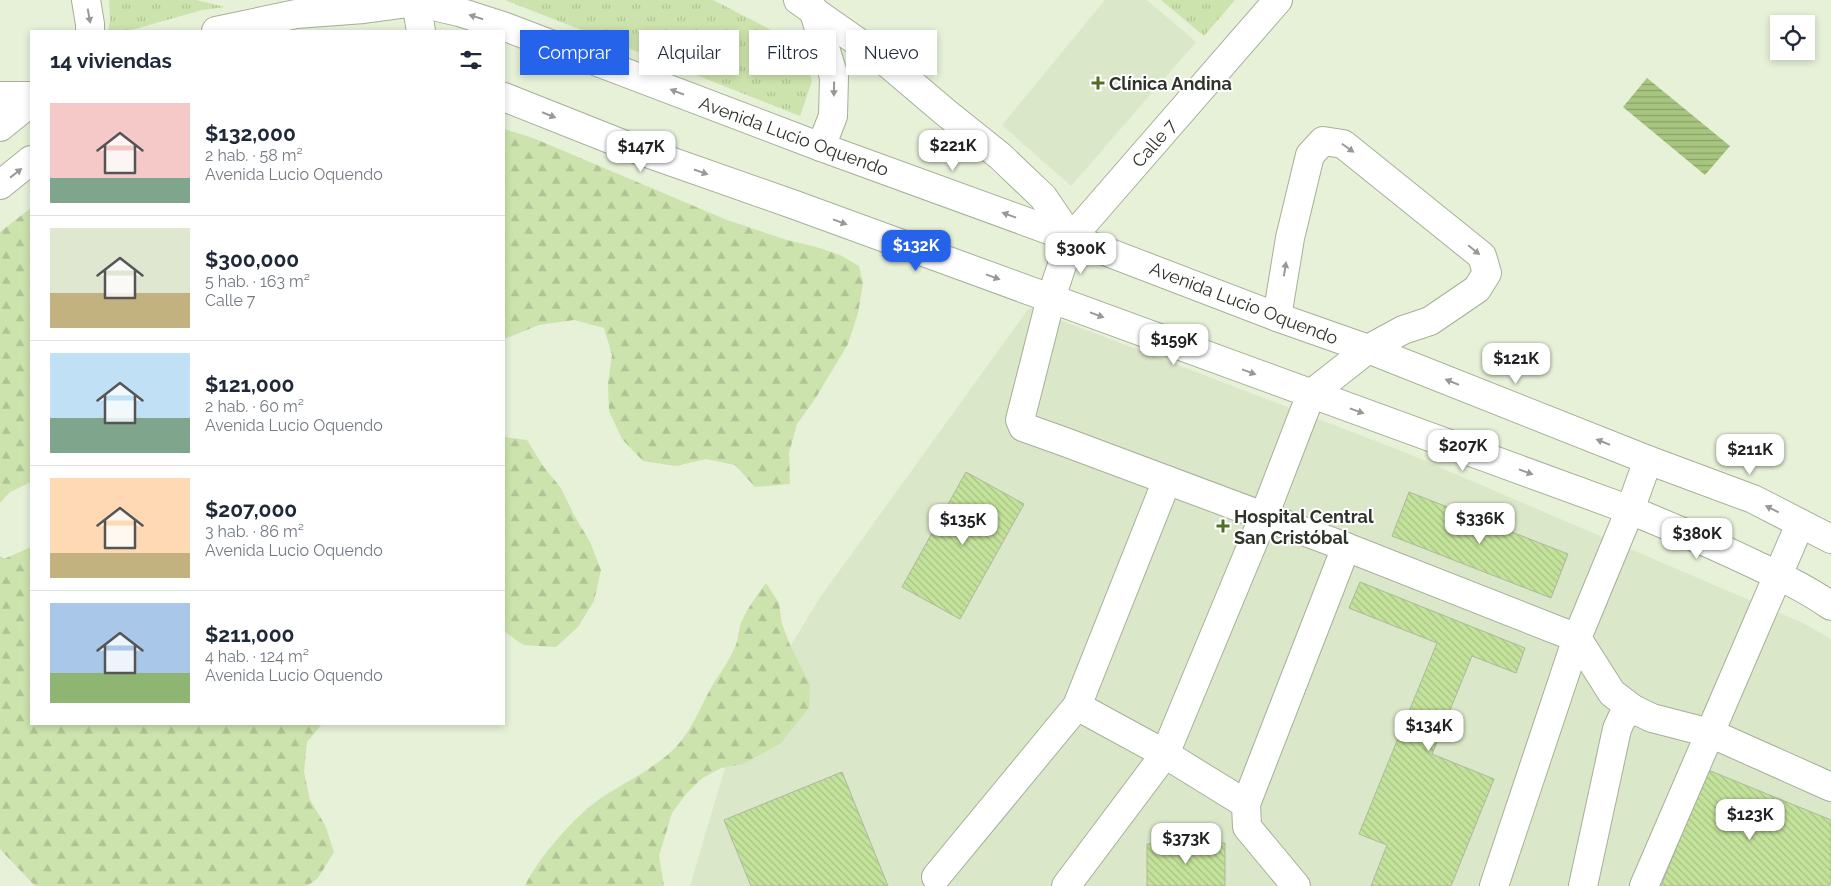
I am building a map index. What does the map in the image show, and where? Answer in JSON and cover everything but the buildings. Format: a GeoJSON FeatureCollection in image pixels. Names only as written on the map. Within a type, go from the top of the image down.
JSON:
{"type":"FeatureCollection","features":[{"type":"Feature","properties":{"kind":"street"},"geometry":{"type":"LineString","coordinates":[[86,0],[90,30]]}},
{"type":"Feature","properties":{"kind":"street"},"geometry":{"type":"LineString","coordinates":[[262,0],[303,23]]}},
{"type":"Feature","properties":{"kind":"street","name":"Calle 7"},"geometry":{"type":"LineString","coordinates":[[1278,0],[1071,238],[1051,298],[1020,420],[1023,428],[1346,547],[1577,638]]}},
{"type":"Feature","properties":{"kind":"street"},"geometry":{"type":"LineString","coordinates":[[414,1],[421,30]]}},
{"type":"Feature","properties":{"kind":"street","name":"Avenida Lucio Oquendo"},"geometry":{"type":"LineString","coordinates":[[227,30],[303,23],[364,9],[414,1],[459,12],[503,26],[821,147],[1071,238],[1277,317],[1368,349],[1753,500],[1831,540]]}},
{"type":"Feature","properties":{"kind":"street"},"geometry":{"type":"LineString","coordinates":[[806,4],[885,61],[1000,156],[1042,197],[1071,238]]}},
{"type":"Feature","properties":{"kind":"street"},"geometry":{"type":"LineString","coordinates":[[806,4],[834,77],[833,116],[821,147]]}},
{"type":"Feature","properties":{"kind":"street"},"geometry":{"type":"LineString","coordinates":[[0,96],[30,96]]}},
{"type":"Feature","properties":{"kind":"street"},"geometry":{"type":"LineString","coordinates":[[505,97],[630,147],[1051,298],[1630,510],[1690,534],[1779,576],[1831,606]]}},
{"type":"Feature","properties":{"kind":"street"},"geometry":{"type":"LineString","coordinates":[[0,127],[30,103]]}},
{"type":"Feature","properties":{"kind":"street"},"geometry":{"type":"LineString","coordinates":[[1066,886],[1165,754],[1264,516],[1312,394],[1368,349],[1403,330],[1430,321],[1477,289],[1486,273],[1482,256],[1343,144],[1323,141],[1310,155],[1290,238],[1277,317]]}},
{"type":"Feature","properties":{"kind":"street"},"geometry":{"type":"LineString","coordinates":[[0,185],[30,161]]}},
{"type":"Feature","properties":{"kind":"street"},"geometry":{"type":"LineString","coordinates":[[1494,886],[1577,638],[1630,510],[1648,460]]}},
{"type":"Feature","properties":{"kind":"street"},"geometry":{"type":"LineString","coordinates":[[936,877],[1077,706],[1167,480]]}},
{"type":"Feature","properties":{"kind":"street"},"geometry":{"type":"LineString","coordinates":[[1644,886],[1800,524]]}},
{"type":"Feature","properties":{"kind":"street"},"geometry":{"type":"LineString","coordinates":[[1296,886],[1247,827],[1246,804],[1346,547]]}},
{"type":"Feature","properties":{"kind":"street"},"geometry":{"type":"LineString","coordinates":[[1577,638],[1612,693],[1633,708],[1652,718],[1710,733],[1831,787]]}},
{"type":"Feature","properties":{"kind":"street"},"geometry":{"type":"LineString","coordinates":[[1077,706],[1165,754],[1246,804]]}},
{"type":"Feature","properties":{"kind":"street"},"geometry":{"type":"LineString","coordinates":[[1583,886],[1617,729],[1622,718],[1633,708]]}},
{"type":"Feature","properties":{"kind":"shaded area","name":"Clínica Andina"},"geometry":{"type":"Polygon","coordinates":[[[1105,0],[1147,0],[1196,42],[1071,186],[1002,125],[1105,0]]]}},
{"type":"Feature","properties":{"kind":"shaded area"},"geometry":{"type":"Polygon","coordinates":[[[1647,78],[1730,146],[1705,175],[1623,107],[1647,78]]]}},
{"type":"Feature","properties":{"kind":"shaded area","name":"Hospital Central San Cristóbal"},"geometry":{"type":"Polygon","coordinates":[[[1029,308],[1404,452],[1803,623],[1831,639],[1831,886],[690,886],[733,741],[819,599],[1029,308]]]}},
{"type":"Feature","properties":{"kind":"green space"},"geometry":{"type":"Polygon","coordinates":[[[109,0],[196,0],[225,7],[202,10],[132,30],[108,30],[110,21],[109,0]]]}},
{"type":"Feature","properties":{"kind":"green space"},"geometry":{"type":"Polygon","coordinates":[[[505,0],[713,0],[771,30],[749,30],[749,75],[810,75],[812,81],[800,116],[696,75],[739,75],[739,30],[639,30],[639,53],[629,49],[629,30],[581,30],[505,0]]]}},
{"type":"Feature","properties":{"kind":"green space"},"geometry":{"type":"Polygon","coordinates":[[[1161,0],[1235,0],[1204,36],[1161,0]]]}},
{"type":"Feature","properties":{"kind":"green space"},"geometry":{"type":"Polygon","coordinates":[[[505,129],[533,138],[727,220],[840,255],[859,266],[863,283],[858,313],[848,344],[815,399],[797,424],[789,453],[790,484],[755,487],[735,465],[706,459],[676,466],[643,461],[622,439],[609,411],[608,384],[612,355],[604,328],[574,320],[539,325],[505,339],[505,129]]]}},
{"type":"Feature","properties":{"kind":"green space"},"geometry":{"type":"Polygon","coordinates":[[[30,209],[30,482],[10,492],[0,503],[0,232],[30,209]]]}},
{"type":"Feature","properties":{"kind":"green space"},"geometry":{"type":"Polygon","coordinates":[[[505,437],[527,440],[543,466],[561,488],[590,542],[601,570],[594,601],[578,627],[556,647],[523,645],[505,632],[505,437]]]}},
{"type":"Feature","properties":{"kind":"green space"},"geometry":{"type":"Polygon","coordinates":[[[30,547],[30,725],[321,725],[307,742],[304,772],[310,800],[325,825],[334,852],[318,878],[307,886],[35,886],[0,849],[0,556],[4,559],[30,547]]]}},
{"type":"Feature","properties":{"kind":"green space"},"geometry":{"type":"Polygon","coordinates":[[[766,583],[779,603],[782,624],[810,685],[809,708],[780,744],[743,764],[721,768],[701,779],[686,794],[672,813],[659,856],[664,886],[525,886],[546,853],[584,812],[603,797],[656,764],[681,741],[733,652],[747,611],[766,583]]]}},
{"type":"Feature","properties":{"kind":"place","name":"Clínica Andina"},"geometry":{"type":"Point","coordinates":[1098,83]}},
{"type":"Feature","properties":{"kind":"place","name":"Hospital Central San Cristóbal"},"geometry":{"type":"Point","coordinates":[1223,526]}}]}
